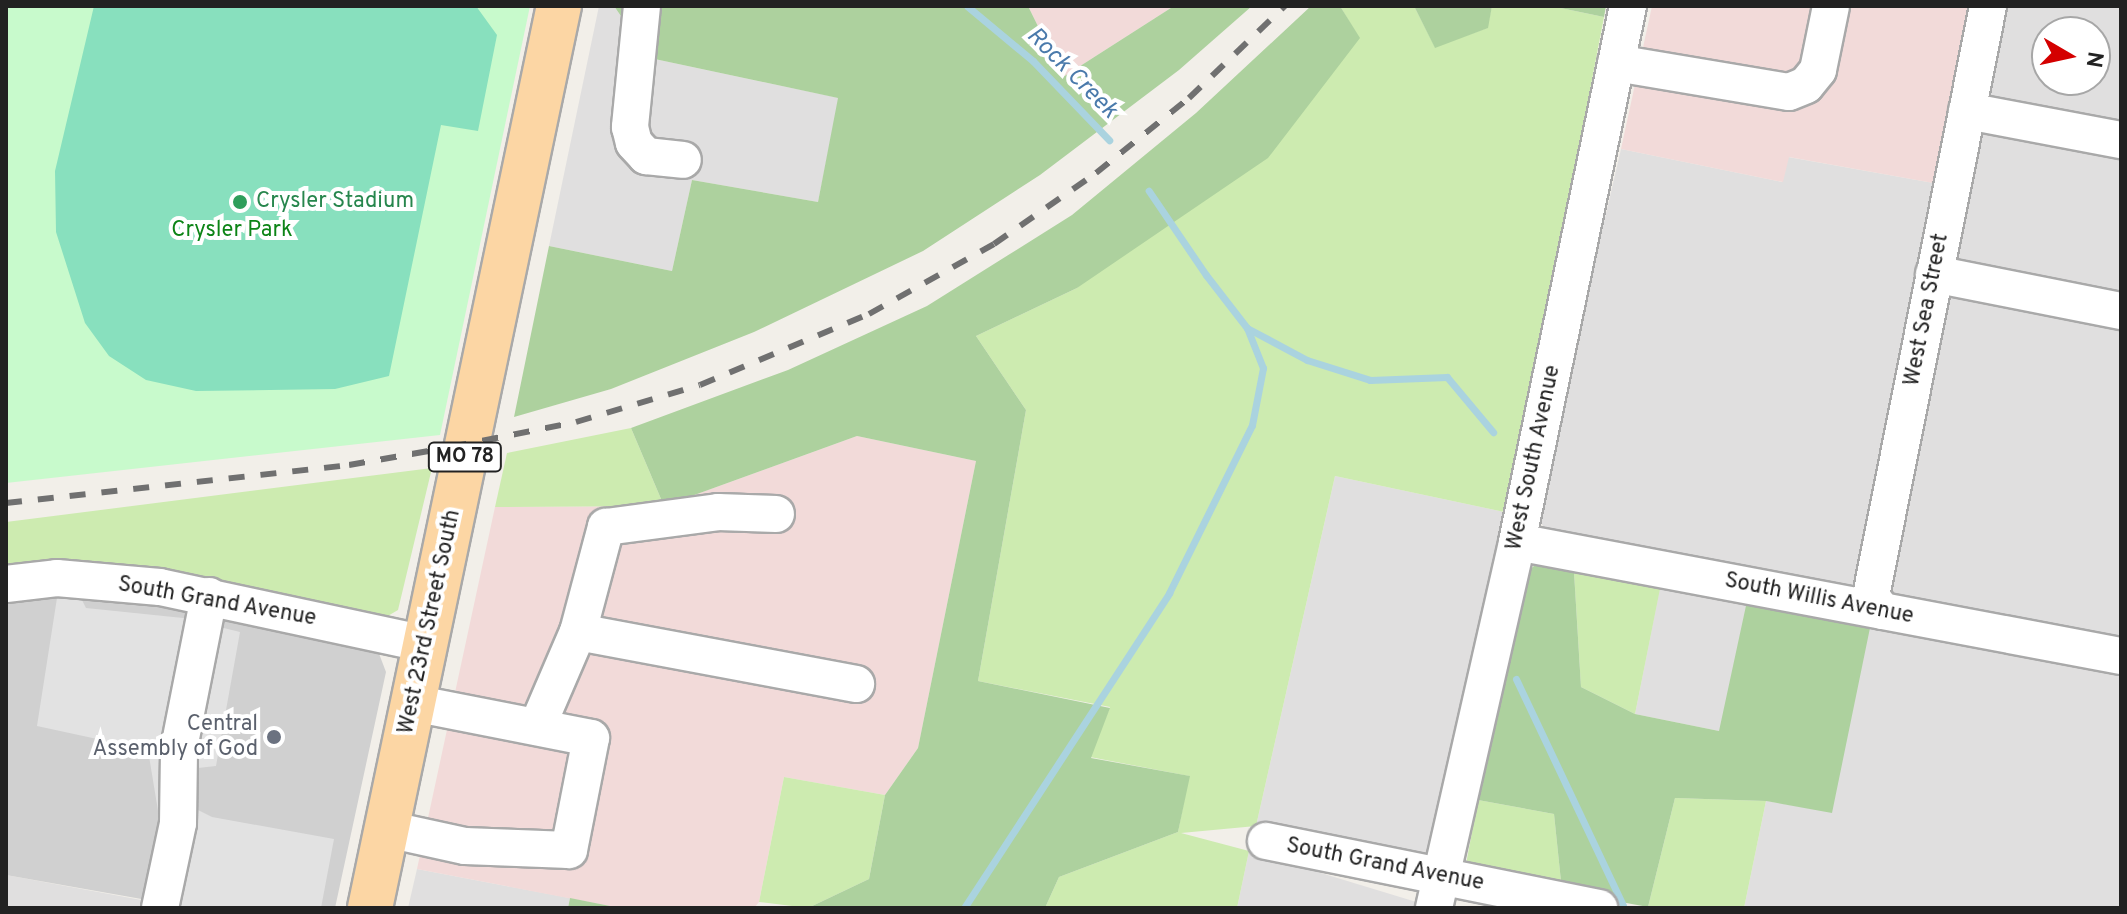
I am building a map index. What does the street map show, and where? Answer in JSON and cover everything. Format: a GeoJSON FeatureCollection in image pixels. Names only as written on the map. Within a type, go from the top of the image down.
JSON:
{"type":"FeatureCollection","features":[{"type":"Feature","properties":{"kind":"main road","name":"West 23rd Street South"},"geometry":{"type":"LineString","coordinates":[[370,908],[559,6]]}},
{"type":"Feature","properties":{"kind":"street"},"geometry":{"type":"LineString","coordinates":[[642,6],[630,127],[634,143],[646,156],[683,160]]}},
{"type":"Feature","properties":{"kind":"street","name":"West South Avenue"},"geometry":{"type":"LineString","coordinates":[[1437,892],[1517,542],[1628,6]]}},
{"type":"Feature","properties":{"kind":"street"},"geometry":{"type":"LineString","coordinates":[[1616,63],[1789,92],[1806,85],[1818,70],[1831,6]]}},
{"type":"Feature","properties":{"kind":"street","name":"West Sea Street"},"geometry":{"type":"LineString","coordinates":[[1882,611],[1871,596],[1988,6]]}},
{"type":"Feature","properties":{"kind":"street"},"geometry":{"type":"LineString","coordinates":[[1967,111],[2121,140]]}},
{"type":"Feature","properties":{"kind":"street"},"geometry":{"type":"LineString","coordinates":[[1934,274],[2121,311]]}},
{"type":"Feature","properties":{"kind":"street"},"geometry":{"type":"LineString","coordinates":[[537,727],[578,632],[606,527],[718,512],[776,514]]}},
{"type":"Feature","properties":{"kind":"street","name":"South Willis Avenue"},"geometry":{"type":"LineString","coordinates":[[1517,542],[2121,656]]}},
{"type":"Feature","properties":{"kind":"street","name":"South Grand Avenue"},"geometry":{"type":"LineString","coordinates":[[6,584],[68,578],[160,587],[426,644]]}},
{"type":"Feature","properties":{"kind":"street"},"geometry":{"type":"LineString","coordinates":[[160,908],[178,823],[179,748],[209,596]]}},
{"type":"Feature","properties":{"kind":"street"},"geometry":{"type":"LineString","coordinates":[[578,632],[856,684]]}},
{"type":"Feature","properties":{"kind":"street"},"geometry":{"type":"LineString","coordinates":[[387,829],[465,846],[569,850],[591,738],[413,703]]}},
{"type":"Feature","properties":{"kind":"street","name":"South Grand Avenue"},"geometry":{"type":"LineString","coordinates":[[1266,841],[1417,874],[1437,892],[1599,908]]}},
{"type":"Feature","properties":{"kind":"shaded area"},"geometry":{"type":"Polygon","coordinates":[[[599,6],[614,6],[650,58],[839,98],[818,202],[692,180],[672,271],[549,246],[599,6]]]}},
{"type":"Feature","properties":{"kind":"shaded area"},"geometry":{"type":"Polygon","coordinates":[[[1028,6],[1174,6],[1063,77],[1028,6]]]}},
{"type":"Feature","properties":{"kind":"shaded area"},"geometry":{"type":"Polygon","coordinates":[[[1652,6],[1975,6],[1939,184],[1789,157],[1783,182],[1621,149],[1652,6]]]}},
{"type":"Feature","properties":{"kind":"shaded area"},"geometry":{"type":"Polygon","coordinates":[[[2000,6],[2121,6],[2121,302],[1953,269],[2000,6]]]}},
{"type":"Feature","properties":{"kind":"shaded area"},"geometry":{"type":"Polygon","coordinates":[[[1621,149],[1782,182],[1788,157],[1939,184],[1918,287],[2121,326],[2121,908],[1744,908],[1766,801],[1832,812],[1719,731],[1635,714],[1667,552],[1545,529],[1536,515],[1621,149]]]}},
{"type":"Feature","properties":{"kind":"shaded area"},"geometry":{"type":"Polygon","coordinates":[[[857,436],[976,461],[918,748],[885,795],[784,777],[759,902],[754,908],[620,908],[417,869],[495,507],[664,506],[857,436]]]}},
{"type":"Feature","properties":{"kind":"shaded area"},"geometry":{"type":"Polygon","coordinates":[[[1335,476],[1509,513],[1432,864],[1407,873],[1256,826],[1335,476]]]}},
{"type":"Feature","properties":{"kind":"shaded area"},"geometry":{"type":"Polygon","coordinates":[[[74,595],[154,601],[378,651],[386,672],[335,908],[146,908],[147,900],[6,875],[6,600],[74,595]]]}},
{"type":"Feature","properties":{"kind":"shaded area"},"geometry":{"type":"Polygon","coordinates":[[[57,598],[81,598],[86,608],[183,618],[240,632],[216,766],[198,768],[196,809],[212,817],[334,839],[321,908],[155,908],[161,829],[148,750],[37,726],[57,598]]]}},
{"type":"Feature","properties":{"kind":"shaded area"},"geometry":{"type":"Polygon","coordinates":[[[1249,851],[1423,904],[1422,908],[1237,908],[1249,851]]]}},
{"type":"Feature","properties":{"kind":"shaded area"},"geometry":{"type":"Polygon","coordinates":[[[417,869],[570,898],[568,908],[408,908],[417,869]]]}},
{"type":"Feature","properties":{"kind":"shaded area"},"geometry":{"type":"Polygon","coordinates":[[[6,875],[147,901],[146,908],[6,908],[6,875]]]}},
{"type":"Feature","properties":{"kind":"green space","name":"Crysler Stadium"},"geometry":{"type":"Polygon","coordinates":[[[6,6],[530,6],[440,435],[6,483],[6,6]]]}},
{"type":"Feature","properties":{"kind":"green space","name":"Crysler Stadium"},"geometry":{"type":"Polygon","coordinates":[[[94,6],[476,6],[497,35],[478,131],[441,125],[389,376],[335,389],[196,391],[146,380],[109,356],[85,323],[56,232],[55,171],[94,6]]]}},
{"type":"Feature","properties":{"kind":"green space"},"geometry":{"type":"Polygon","coordinates":[[[614,6],[1028,6],[1063,77],[1174,6],[1252,6],[1179,70],[1040,175],[923,251],[754,332],[611,389],[514,417],[549,246],[672,271],[692,180],[818,202],[838,98],[650,58],[614,6]]]}},
{"type":"Feature","properties":{"kind":"green space"},"geometry":{"type":"Polygon","coordinates":[[[1311,6],[1340,6],[1360,38],[1268,158],[1077,288],[976,336],[1026,410],[978,681],[1110,708],[1091,758],[1190,776],[1178,832],[1059,877],[1045,908],[808,908],[869,879],[885,795],[918,748],[976,461],[857,436],[664,506],[631,428],[788,370],[927,306],[1072,215],[1196,113],[1311,6]]]}},
{"type":"Feature","properties":{"kind":"green space"},"geometry":{"type":"Polygon","coordinates":[[[1340,6],[1414,6],[1435,47],[1487,28],[1492,6],[1551,6],[1604,17],[1509,513],[1335,476],[1256,826],[1181,833],[1249,851],[1237,908],[1045,908],[1059,877],[1178,832],[1189,776],[1090,757],[1110,707],[978,681],[1026,410],[976,336],[1077,288],[1359,38],[1340,6]]]}},
{"type":"Feature","properties":{"kind":"green space"},"geometry":{"type":"Polygon","coordinates":[[[1414,6],[1492,6],[1488,28],[1435,48],[1414,6]]]}},
{"type":"Feature","properties":{"kind":"green space"},"geometry":{"type":"Polygon","coordinates":[[[1551,6],[1606,6],[1604,17],[1551,6]]]}},
{"type":"Feature","properties":{"kind":"green space"},"geometry":{"type":"Polygon","coordinates":[[[631,428],[664,506],[495,507],[507,453],[631,428]]]}},
{"type":"Feature","properties":{"kind":"green space"},"geometry":{"type":"Polygon","coordinates":[[[432,468],[398,610],[386,617],[168,572],[6,572],[6,522],[432,468]]]}},
{"type":"Feature","properties":{"kind":"green space"},"geometry":{"type":"Polygon","coordinates":[[[1535,565],[1574,572],[1581,687],[1635,714],[1719,731],[1747,601],[1871,623],[1832,813],[1766,801],[1675,798],[1648,907],[1562,891],[1554,814],[1478,800],[1524,575],[1535,565]]]}},
{"type":"Feature","properties":{"kind":"green space"},"geometry":{"type":"Polygon","coordinates":[[[1574,572],[1660,589],[1635,714],[1581,687],[1574,572]]]}},
{"type":"Feature","properties":{"kind":"green space"},"geometry":{"type":"Polygon","coordinates":[[[784,777],[885,795],[869,879],[808,908],[759,902],[784,777]]]}},
{"type":"Feature","properties":{"kind":"green space"},"geometry":{"type":"Polygon","coordinates":[[[1675,798],[1766,801],[1744,908],[1648,907],[1675,798]]]}},
{"type":"Feature","properties":{"kind":"green space"},"geometry":{"type":"Polygon","coordinates":[[[1478,800],[1554,814],[1562,891],[1466,864],[1478,800]]]}},
{"type":"Feature","properties":{"kind":"green space"},"geometry":{"type":"Polygon","coordinates":[[[570,898],[620,908],[568,908],[570,898]]]}},
{"type":"Feature","properties":{"kind":"waterway","name":"Rock Creek"},"geometry":{"type":"LineString","coordinates":[[967,6],[1033,61],[1109,140]]}},
{"type":"Feature","properties":{"kind":"waterway"},"geometry":{"type":"LineString","coordinates":[[964,908],[1169,593],[1252,425],[1263,368],[1247,328],[1206,275],[1149,191]]}},
{"type":"Feature","properties":{"kind":"waterway"},"geometry":{"type":"LineString","coordinates":[[1247,328],[1307,360],[1370,380],[1447,377],[1493,432]]}},
{"type":"Feature","properties":{"kind":"waterway"},"geometry":{"type":"LineString","coordinates":[[1516,679],[1623,905]]}},
{"type":"Feature","properties":{"kind":"railway"},"geometry":{"type":"LineString","coordinates":[[6,503],[349,465],[576,422],[700,385],[869,314],[994,244],[1096,173],[1189,98],[1285,6]]}},
{"type":"Feature","properties":{"kind":"place","name":"Crysler Stadium"},"geometry":{"type":"Point","coordinates":[240,202]}},
{"type":"Feature","properties":{"kind":"place","name":"Central Assembly of God"},"geometry":{"type":"Point","coordinates":[274,737]}},
{"type":"Feature","properties":{"kind":"park label","name":"Crysler Park"},"geometry":{"type":"Point","coordinates":[232,231]}}]}
